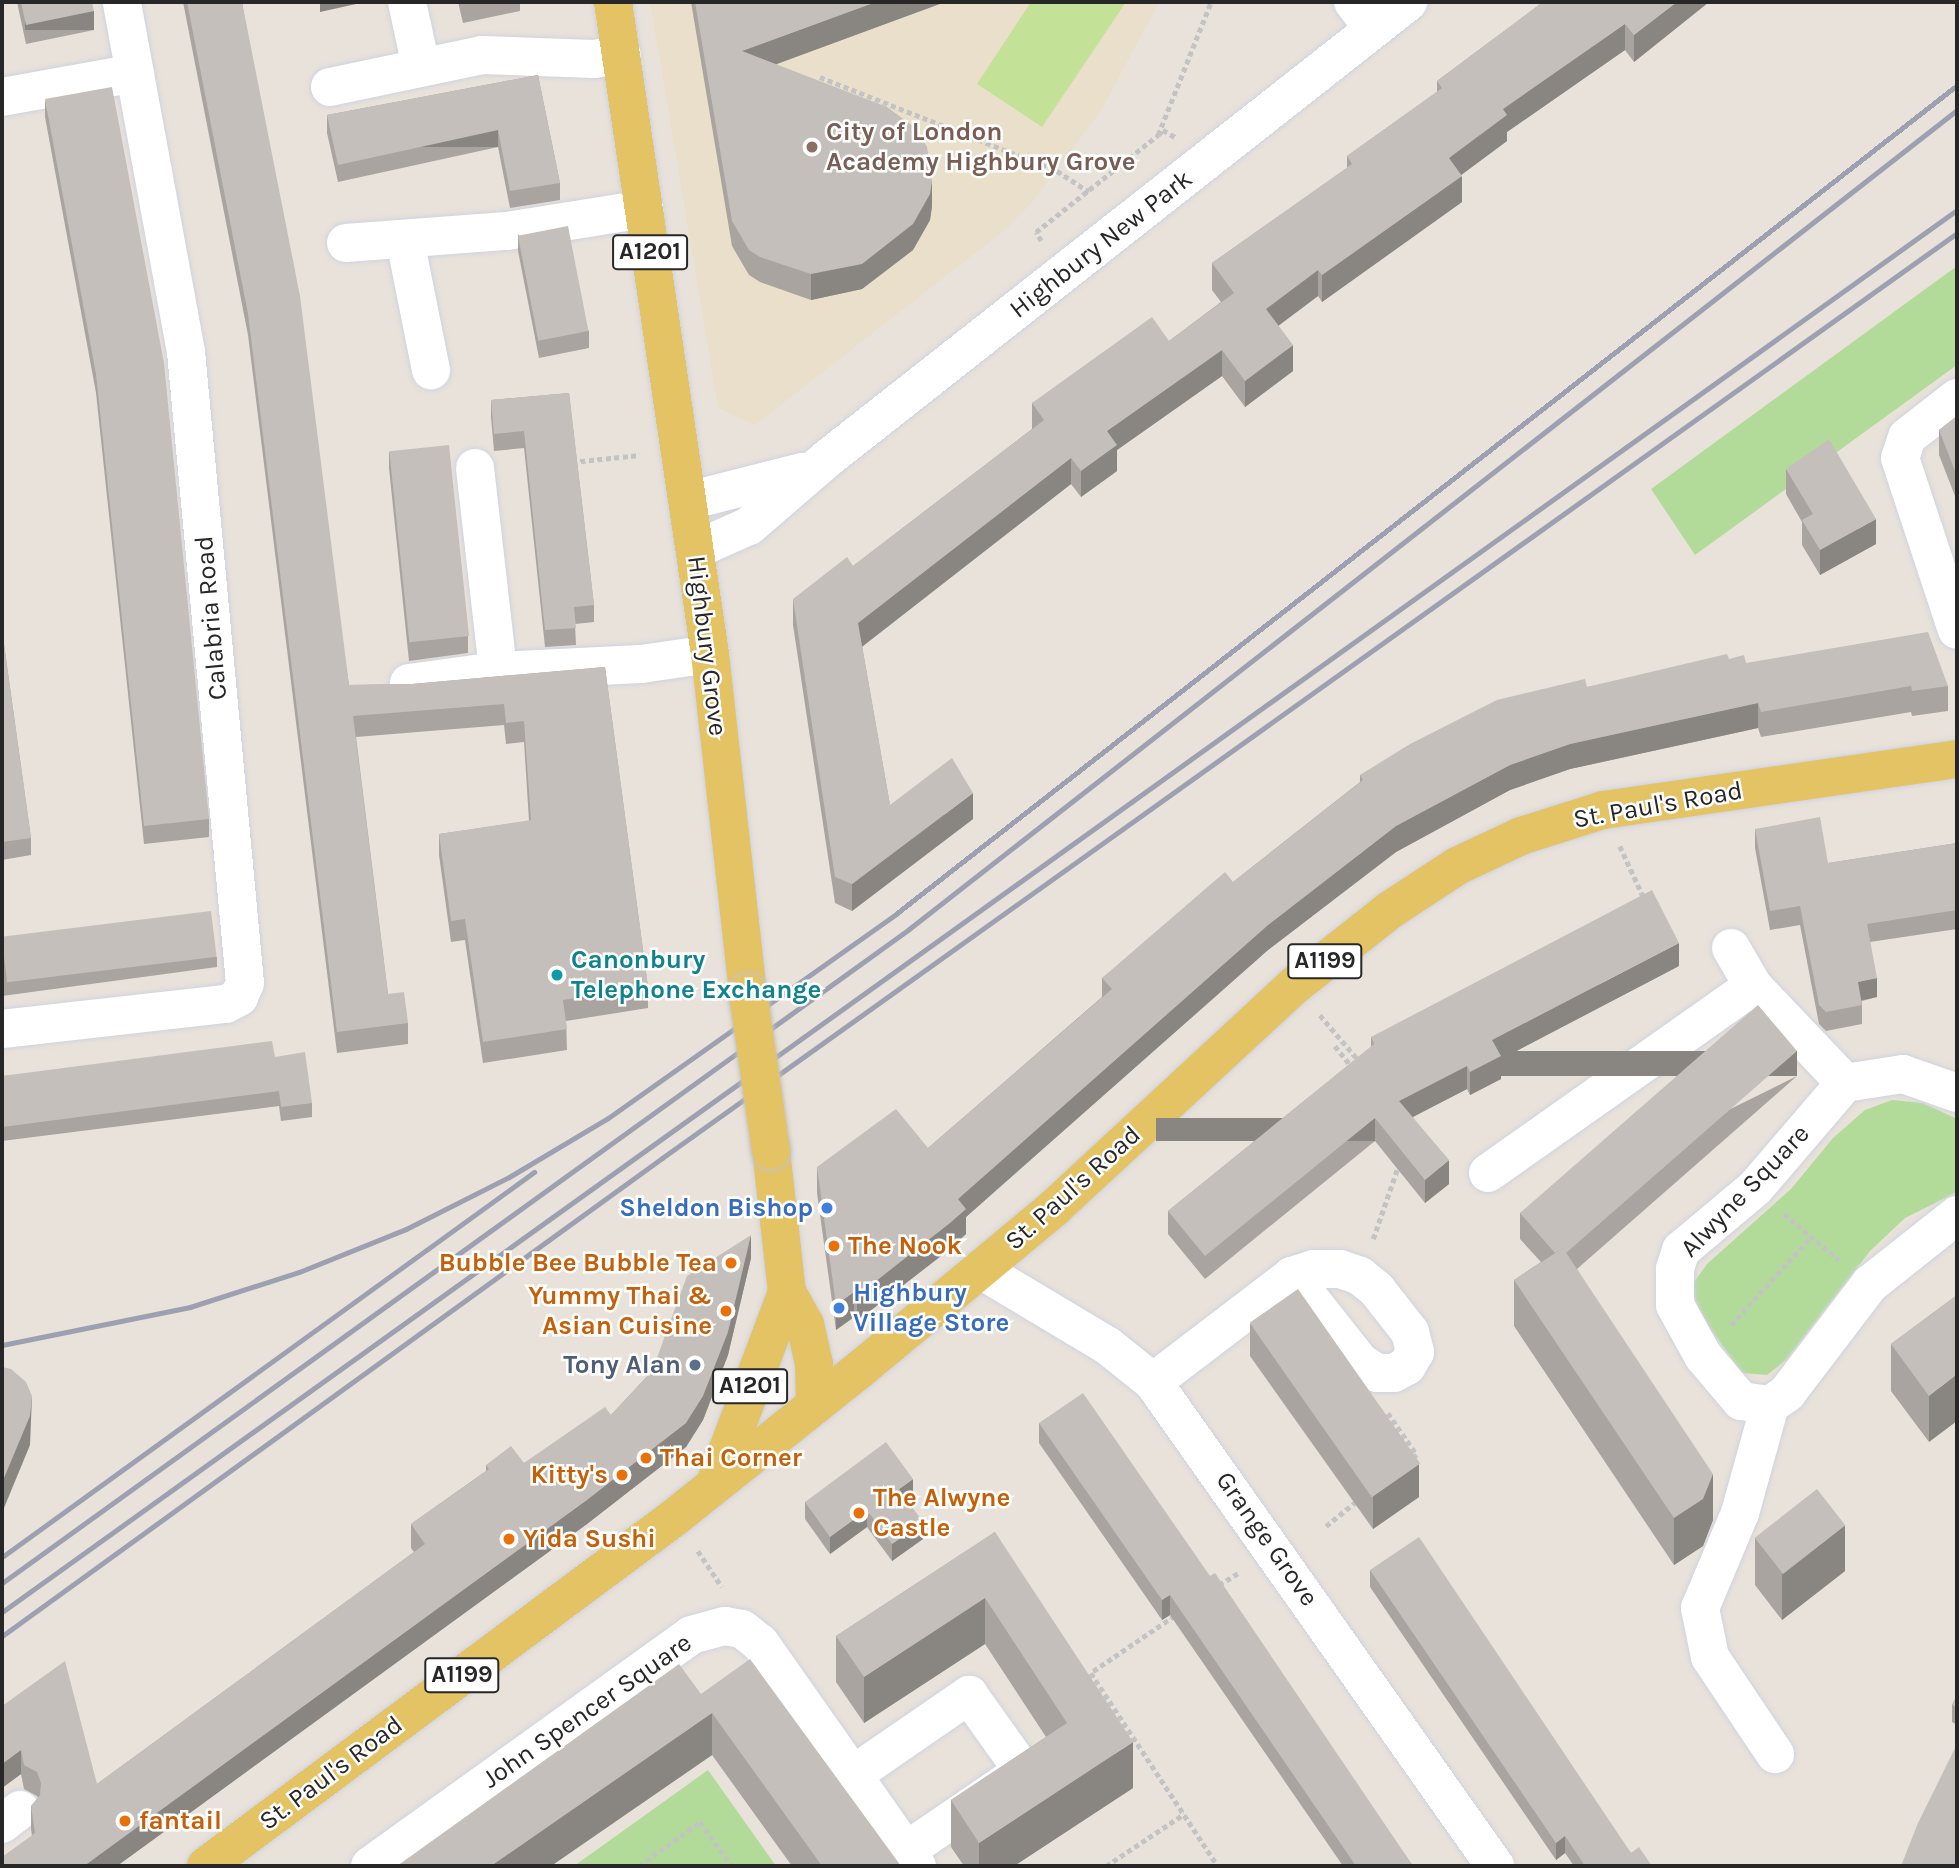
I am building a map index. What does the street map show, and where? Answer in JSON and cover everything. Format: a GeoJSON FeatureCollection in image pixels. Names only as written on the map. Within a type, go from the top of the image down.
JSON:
{"type":"FeatureCollection","features":[{"type":"Feature","properties":{"kind":"main road","name":"Highbury Grove"},"geometry":{"type":"LineString","coordinates":[[613,2],[710,654],[748,993],[771,1150],[787,1292],[805,1324],[814,1364],[815,1405]]}},
{"type":"Feature","properties":{"kind":"main road","name":"St. Paul's Road"},"geometry":{"type":"LineString","coordinates":[[206,1866],[675,1517],[716,1481],[815,1405],[981,1270],[1295,985],[1390,910],[1457,866],[1521,836],[1603,810],[1957,758]]}},
{"type":"Feature","properties":{"kind":"main road","name":"Highbury Grove"},"geometry":{"type":"LineString","coordinates":[[716,1481],[787,1292]]}},
{"type":"Feature","properties":{"kind":"street","name":"Calabria Road"},"geometry":{"type":"LineString","coordinates":[[2,1029],[226,1004],[239,997],[245,983],[186,352],[122,2]]}},
{"type":"Feature","properties":{"kind":"street"},"geometry":{"type":"LineString","coordinates":[[407,2],[422,67]]}},
{"type":"Feature","properties":{"kind":"street","name":"Highbury New Park"},"geometry":{"type":"LineString","coordinates":[[695,550],[749,526],[1363,15],[1405,3]]}},
{"type":"Feature","properties":{"kind":"street"},"geometry":{"type":"LineString","coordinates":[[330,87],[482,55],[594,59],[622,54]]}},
{"type":"Feature","properties":{"kind":"street"},"geometry":{"type":"LineString","coordinates":[[2,97],[135,72]]}},
{"type":"Feature","properties":{"kind":"street"},"geometry":{"type":"LineString","coordinates":[[346,243],[507,231],[644,209]]}},
{"type":"Feature","properties":{"kind":"street"},"geometry":{"type":"LineString","coordinates":[[405,240],[431,370]]}},
{"type":"Feature","properties":{"kind":"street"},"geometry":{"type":"LineString","coordinates":[[1957,398],[1914,429],[1901,448],[1901,468],[1957,630]]}},
{"type":"Feature","properties":{"kind":"street","name":"Highbury New Park"},"geometry":{"type":"LineString","coordinates":[[688,501],[773,482],[828,458]]}},
{"type":"Feature","properties":{"kind":"street"},"geometry":{"type":"LineString","coordinates":[[475,468],[498,671]]}},
{"type":"Feature","properties":{"kind":"street"},"geometry":{"type":"LineString","coordinates":[[409,683],[498,671],[641,664],[710,654]]}},
{"type":"Feature","properties":{"kind":"street"},"geometry":{"type":"LineString","coordinates":[[1731,948],[1753,986],[1845,1083],[1903,1074],[1957,1093]]}},
{"type":"Feature","properties":{"kind":"street"},"geometry":{"type":"LineString","coordinates":[[1488,1173],[1753,986]]}},
{"type":"Feature","properties":{"kind":"street","name":"Alwyne Square"},"geometry":{"type":"LineString","coordinates":[[1770,1405],[1741,1401],[1703,1356],[1675,1304],[1675,1269],[1681,1250],[1755,1188],[1845,1083]]}},
{"type":"Feature","properties":{"kind":"street"},"geometry":{"type":"LineString","coordinates":[[1775,1754],[1710,1657],[1700,1608],[1740,1513],[1770,1405],[1787,1393],[1870,1284],[1919,1241],[1957,1216]]}},
{"type":"Feature","properties":{"kind":"street"},"geometry":{"type":"LineString","coordinates":[[1153,1382],[1292,1276],[1314,1269],[1340,1269],[1360,1276],[1403,1307],[1415,1352],[1407,1366],[1394,1373],[1377,1373],[1360,1362],[1292,1276]]}},
{"type":"Feature","properties":{"kind":"street","name":"Grange Grove"},"geometry":{"type":"LineString","coordinates":[[981,1270],[1108,1346],[1153,1382],[1273,1548],[1495,1866]]}},
{"type":"Feature","properties":{"kind":"street","name":"John Spencer Square"},"geometry":{"type":"LineString","coordinates":[[370,1866],[691,1635],[725,1626],[743,1629],[760,1643],[912,1858]]}},
{"type":"Feature","properties":{"kind":"street"},"geometry":{"type":"LineString","coordinates":[[854,1774],[969,1695],[1023,1772],[912,1858]]}},
{"type":"Feature","properties":{"kind":"path"},"geometry":{"type":"LineString","coordinates":[[1158,135],[1211,2]]}},
{"type":"Feature","properties":{"kind":"path"},"geometry":{"type":"LineString","coordinates":[[820,77],[1057,172],[1089,192]]}},
{"type":"Feature","properties":{"kind":"path"},"geometry":{"type":"LineString","coordinates":[[1043,244],[1036,232],[1163,130],[1173,135]]}},
{"type":"Feature","properties":{"kind":"path"},"geometry":{"type":"LineString","coordinates":[[1140,150],[1146,158]]}},
{"type":"Feature","properties":{"kind":"path"},"geometry":{"type":"LineString","coordinates":[[564,463],[652,454]]}},
{"type":"Feature","properties":{"kind":"path"},"geometry":{"type":"LineString","coordinates":[[1603,810],[1649,909]]}},
{"type":"Feature","properties":{"kind":"path"},"geometry":{"type":"LineString","coordinates":[[1295,985],[1361,1063],[1373,1056]]}},
{"type":"Feature","properties":{"kind":"path"},"geometry":{"type":"LineString","coordinates":[[1335,1046],[1359,1077]]}},
{"type":"Feature","properties":{"kind":"path"},"geometry":{"type":"LineString","coordinates":[[1360,1276],[1403,1153]]}},
{"type":"Feature","properties":{"kind":"path"},"geometry":{"type":"LineString","coordinates":[[1755,1188],[1810,1238],[1870,1284]]}},
{"type":"Feature","properties":{"kind":"path"},"geometry":{"type":"LineString","coordinates":[[1703,1356],[1810,1238]]}},
{"type":"Feature","properties":{"kind":"path"},"geometry":{"type":"LineString","coordinates":[[1394,1373],[1384,1407],[1417,1455],[1407,1463]]}},
{"type":"Feature","properties":{"kind":"path"},"geometry":{"type":"LineString","coordinates":[[1326,1526],[1366,1494]]}},
{"type":"Feature","properties":{"kind":"path"},"geometry":{"type":"LineString","coordinates":[[675,1517],[721,1585],[727,1604],[725,1626]]}},
{"type":"Feature","properties":{"kind":"path"},"geometry":{"type":"LineString","coordinates":[[1217,1587],[1273,1548]]}},
{"type":"Feature","properties":{"kind":"path"},"geometry":{"type":"LineString","coordinates":[[1182,1611],[1091,1673],[1218,1866]]}},
{"type":"Feature","properties":{"kind":"path"},"geometry":{"type":"LineString","coordinates":[[1106,1866],[1184,1814]]}},
{"type":"Feature","properties":{"kind":"path"},"geometry":{"type":"LineString","coordinates":[[639,1866],[700,1822],[732,1866]]}},
{"type":"Feature","properties":{"kind":"shaded area"},"geometry":{"type":"Polygon","coordinates":[[[650,2],[1159,2],[1102,109],[1034,200],[1006,229],[755,425],[718,408],[650,2]]]}},
{"type":"Feature","properties":{"kind":"green space"},"geometry":{"type":"Polygon","coordinates":[[[1031,2],[1126,2],[1042,127],[977,84],[1031,2]]]}},
{"type":"Feature","properties":{"kind":"green space"},"geometry":{"type":"Polygon","coordinates":[[[1957,266],[1957,365],[1695,555],[1651,489],[1957,266]]]}},
{"type":"Feature","properties":{"kind":"green space"},"geometry":{"type":"Polygon","coordinates":[[[1892,1100],[1923,1103],[1957,1119],[1957,1192],[1905,1218],[1870,1251],[1786,1360],[1767,1375],[1742,1373],[1699,1313],[1692,1285],[1707,1264],[1791,1189],[1833,1138],[1865,1110],[1892,1100]]]}},
{"type":"Feature","properties":{"kind":"green space"},"geometry":{"type":"Polygon","coordinates":[[[708,1770],[776,1866],[574,1866],[708,1770]]]}},
{"type":"Feature","properties":{"kind":"building"},"geometry":{"type":"Polygon","coordinates":[[[21,2],[92,2],[94,11],[26,25],[21,2]]]}},
{"type":"Feature","properties":{"kind":"building"},"geometry":{"type":"Polygon","coordinates":[[[187,2],[242,2],[300,296],[349,685],[412,684],[605,667],[648,987],[563,1000],[567,1029],[483,1042],[465,919],[451,921],[439,834],[531,820],[524,721],[506,723],[504,704],[353,716],[388,994],[404,992],[408,1023],[337,1032],[248,314],[187,2]]]}},
{"type":"Feature","properties":{"kind":"building","name":"City of London Academy Highbury Grove"},"geometry":{"type":"Polygon","coordinates":[[[695,2],[876,2],[742,51],[887,107],[917,129],[927,147],[932,181],[930,194],[913,224],[862,264],[811,274],[760,257],[749,250],[732,221],[695,2]]]}},
{"type":"Feature","properties":{"kind":"building"},"geometry":{"type":"Polygon","coordinates":[[[1543,2],[1677,2],[1634,35],[1625,24],[1503,109],[1507,115],[1449,158],[1462,176],[1322,275],[1318,270],[1266,309],[1293,345],[1245,381],[1222,350],[1107,431],[1117,445],[1081,471],[1071,458],[858,623],[890,805],[952,758],[973,793],[852,884],[835,877],[793,599],[847,557],[853,566],[1044,420],[1032,403],[1152,317],[1169,341],[1234,293],[1212,263],[1352,164],[1347,156],[1442,88],[1437,81],[1543,2]]]}},
{"type":"Feature","properties":{"kind":"building"},"geometry":{"type":"Polygon","coordinates":[[[538,75],[560,183],[510,191],[498,130],[338,165],[327,115],[538,75]]]}},
{"type":"Feature","properties":{"kind":"building"},"geometry":{"type":"Polygon","coordinates":[[[112,87],[164,363],[209,819],[144,826],[96,374],[45,99],[112,87]]]}},
{"type":"Feature","properties":{"kind":"building"},"geometry":{"type":"Polygon","coordinates":[[[568,226],[588,331],[538,341],[518,236],[568,226]]]}},
{"type":"Feature","properties":{"kind":"building"},"geometry":{"type":"Polygon","coordinates":[[[569,393],[594,605],[574,607],[576,628],[545,630],[524,431],[494,434],[491,400],[569,393]]]}},
{"type":"Feature","properties":{"kind":"building"},"geometry":{"type":"Polygon","coordinates":[[[1957,416],[1957,476],[1939,430],[1957,416]]]}},
{"type":"Feature","properties":{"kind":"building"},"geometry":{"type":"Polygon","coordinates":[[[1829,439],[1876,519],[1820,550],[1802,520],[1813,514],[1786,469],[1829,439]]]}},
{"type":"Feature","properties":{"kind":"building"},"geometry":{"type":"Polygon","coordinates":[[[449,445],[469,636],[409,642],[389,451],[449,445]]]}},
{"type":"Feature","properties":{"kind":"building"},"geometry":{"type":"Polygon","coordinates":[[[2,630],[31,838],[2,842],[2,630]]]}},
{"type":"Feature","properties":{"kind":"building"},"geometry":{"type":"Polygon","coordinates":[[[1928,632],[1948,686],[1912,691],[1911,686],[1761,712],[1758,703],[1570,744],[1510,765],[1396,826],[1268,925],[958,1199],[966,1209],[950,1223],[857,1296],[854,1292],[836,1305],[817,1167],[896,1109],[928,1148],[1112,989],[1102,978],[1225,872],[1233,882],[1363,780],[1360,775],[1410,744],[1497,700],[1585,679],[1587,687],[1727,654],[1729,659],[1744,655],[1746,663],[1928,632]]]}},
{"type":"Feature","properties":{"kind":"building"},"geometry":{"type":"Polygon","coordinates":[[[1820,817],[1828,863],[1957,843],[1957,910],[1867,924],[1877,978],[1858,982],[1862,1005],[1826,1012],[1819,1005],[1800,906],[1770,911],[1755,829],[1820,817]]]}},
{"type":"Feature","properties":{"kind":"building"},"geometry":{"type":"Polygon","coordinates":[[[1652,890],[1679,943],[1492,1040],[1501,1056],[1470,1072],[1467,1066],[1399,1101],[1449,1160],[1425,1180],[1375,1118],[1205,1256],[1168,1211],[1374,1044],[1371,1037],[1652,890]]]}},
{"type":"Feature","properties":{"kind":"building"},"geometry":{"type":"Polygon","coordinates":[[[211,911],[217,957],[7,982],[2,937],[211,911]]]}},
{"type":"Feature","properties":{"kind":"building"},"geometry":{"type":"Polygon","coordinates":[[[1758,1005],[1797,1051],[1566,1253],[1563,1248],[1555,1253],[1520,1213],[1758,1005]]]}},
{"type":"Feature","properties":{"kind":"building"},"geometry":{"type":"Polygon","coordinates":[[[272,1041],[275,1057],[305,1052],[312,1103],[281,1107],[279,1091],[2,1127],[2,1076],[272,1041]]]}},
{"type":"Feature","properties":{"kind":"building"},"geometry":{"type":"Polygon","coordinates":[[[751,1235],[728,1332],[703,1396],[686,1423],[587,1500],[84,1866],[2,1866],[2,1857],[35,1833],[31,1806],[40,1795],[41,1783],[37,1772],[24,1765],[21,1750],[2,1764],[2,1706],[65,1661],[97,1784],[425,1544],[411,1524],[489,1469],[486,1465],[511,1446],[524,1463],[605,1407],[611,1415],[652,1371],[687,1276],[751,1235]]]}},
{"type":"Feature","properties":{"kind":"building"},"geometry":{"type":"Polygon","coordinates":[[[1563,1248],[1713,1474],[1703,1499],[1674,1518],[1514,1280],[1563,1248]]]}},
{"type":"Feature","properties":{"kind":"building"},"geometry":{"type":"Polygon","coordinates":[[[1298,1289],[1420,1463],[1372,1497],[1250,1323],[1298,1289]]]}},
{"type":"Feature","properties":{"kind":"building"},"geometry":{"type":"Polygon","coordinates":[[[1957,1295],[1957,1374],[1929,1396],[1891,1344],[1957,1295]]]}},
{"type":"Feature","properties":{"kind":"building"},"geometry":{"type":"Polygon","coordinates":[[[2,1367],[11,1369],[26,1382],[32,1396],[30,1416],[2,1480],[2,1367]]]}},
{"type":"Feature","properties":{"kind":"building"},"geometry":{"type":"Polygon","coordinates":[[[1083,1393],[1210,1576],[1215,1573],[1413,1866],[1356,1866],[1170,1595],[1162,1600],[1039,1423],[1083,1393]]]}},
{"type":"Feature","properties":{"kind":"building","name":"The Alwyne Castle"},"geometry":{"type":"Polygon","coordinates":[[[886,1442],[913,1479],[899,1489],[923,1522],[892,1544],[867,1510],[830,1537],[805,1502],[886,1442]]]}},
{"type":"Feature","properties":{"kind":"building"},"geometry":{"type":"Polygon","coordinates":[[[1817,1489],[1845,1525],[1783,1574],[1755,1538],[1817,1489]]]}},
{"type":"Feature","properties":{"kind":"building"},"geometry":{"type":"Polygon","coordinates":[[[995,1532],[1133,1742],[979,1843],[951,1800],[1067,1723],[985,1598],[864,1677],[836,1636],[995,1532]]]}},
{"type":"Feature","properties":{"kind":"building"},"geometry":{"type":"Polygon","coordinates":[[[1419,1537],[1631,1853],[1639,1847],[1652,1866],[1585,1866],[1565,1836],[1556,1843],[1370,1570],[1419,1537]]]}},
{"type":"Feature","properties":{"kind":"building"},"geometry":{"type":"Polygon","coordinates":[[[750,1659],[901,1866],[822,1866],[712,1713],[491,1866],[397,1866],[679,1664],[701,1694],[750,1659]]]}},
{"type":"Feature","properties":{"kind":"building"},"geometry":{"type":"Polygon","coordinates":[[[1957,1695],[1957,1708],[1952,1705],[1957,1695]]]}},
{"type":"Feature","properties":{"kind":"building"},"geometry":{"type":"Polygon","coordinates":[[[1957,1744],[1956,1866],[1901,1866],[1918,1823],[1957,1744]]]}},
{"type":"Feature","properties":{"kind":"railway"},"geometry":{"type":"LineString","coordinates":[[2,1345],[190,1307],[299,1272],[406,1229],[509,1177],[608,1118],[897,913],[1957,85]]}},
{"type":"Feature","properties":{"kind":"railway"},"geometry":{"type":"LineString","coordinates":[[2,1583],[909,929],[1957,110]]}},
{"type":"Feature","properties":{"kind":"railway"},"geometry":{"type":"LineString","coordinates":[[2,1612],[1957,210]]}},
{"type":"Feature","properties":{"kind":"railway"},"geometry":{"type":"LineString","coordinates":[[2,1636],[662,1158],[1957,233]]}},
{"type":"Feature","properties":{"kind":"railway"},"geometry":{"type":"LineString","coordinates":[[2,1557],[534,1172]]}},
{"type":"Feature","properties":{"kind":"place","name":"City of London Academy Highbury Grove"},"geometry":{"type":"Point","coordinates":[812,147]}},
{"type":"Feature","properties":{"kind":"place","name":"Canonbury Telephone Exchange"},"geometry":{"type":"Point","coordinates":[557,975]}},
{"type":"Feature","properties":{"kind":"place","name":"Sheldon Bishop"},"geometry":{"type":"Point","coordinates":[827,1208]}},
{"type":"Feature","properties":{"kind":"place","name":"The Nook"},"geometry":{"type":"Point","coordinates":[834,1246]}},
{"type":"Feature","properties":{"kind":"place","name":"Bubble Bee Bubble Tea"},"geometry":{"type":"Point","coordinates":[731,1263]}},
{"type":"Feature","properties":{"kind":"place","name":"Highbury Village Store"},"geometry":{"type":"Point","coordinates":[839,1308]}},
{"type":"Feature","properties":{"kind":"place","name":"Yummy Thai & Asian Cuisine"},"geometry":{"type":"Point","coordinates":[726,1311]}},
{"type":"Feature","properties":{"kind":"place","name":"Tony Alan"},"geometry":{"type":"Point","coordinates":[695,1365]}},
{"type":"Feature","properties":{"kind":"place","name":"Thai Corner"},"geometry":{"type":"Point","coordinates":[646,1458]}},
{"type":"Feature","properties":{"kind":"place","name":"Kitty's"},"geometry":{"type":"Point","coordinates":[622,1475]}},
{"type":"Feature","properties":{"kind":"place","name":"The Alwyne Castle"},"geometry":{"type":"Point","coordinates":[859,1513]}},
{"type":"Feature","properties":{"kind":"place","name":"Yida Sushi"},"geometry":{"type":"Point","coordinates":[509,1539]}},
{"type":"Feature","properties":{"kind":"place","name":"fantail"},"geometry":{"type":"Point","coordinates":[125,1821]}}]}
